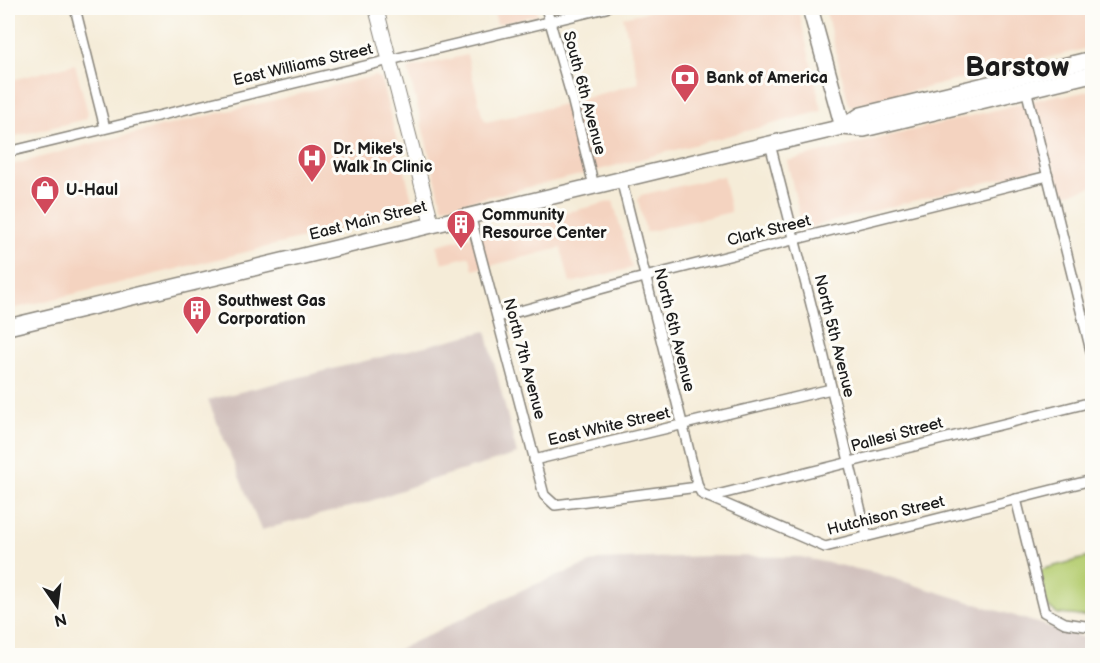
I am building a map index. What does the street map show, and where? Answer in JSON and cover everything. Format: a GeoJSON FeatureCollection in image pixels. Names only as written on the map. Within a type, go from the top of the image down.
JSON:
{"type":"FeatureCollection","features":[{"type":"Feature","properties":{"kind":"main road"},"geometry":{"type":"LineString","coordinates":[[810,8],[843,127]]}},
{"type":"Feature","properties":{"kind":"main road","name":"East Main Street"},"geometry":{"type":"LineString","coordinates":[[843,127],[861,115],[1092,59]]}},
{"type":"Feature","properties":{"kind":"main road","name":"East Main Street"},"geometry":{"type":"LineString","coordinates":[[8,327],[770,144],[843,127],[864,129],[1092,74]]}},
{"type":"Feature","properties":{"kind":"street"},"geometry":{"type":"LineString","coordinates":[[75,8],[105,128]]}},
{"type":"Feature","properties":{"kind":"street"},"geometry":{"type":"LineString","coordinates":[[376,8],[432,225]]}},
{"type":"Feature","properties":{"kind":"street","name":"South 6th Avenue"},"geometry":{"type":"LineString","coordinates":[[546,8],[594,186]]}},
{"type":"Feature","properties":{"kind":"street","name":"East Williams Street"},"geometry":{"type":"LineString","coordinates":[[8,152],[606,8]]}},
{"type":"Feature","properties":{"kind":"street"},"geometry":{"type":"LineString","coordinates":[[1026,90],[1092,355]]}},
{"type":"Feature","properties":{"kind":"street","name":"North 5th Avenue"},"geometry":{"type":"LineString","coordinates":[[770,144],[867,536]]}},
{"type":"Feature","properties":{"kind":"street","name":"Clark Street"},"geometry":{"type":"LineString","coordinates":[[498,317],[645,277],[1048,176]]}},
{"type":"Feature","properties":{"kind":"street","name":"North 6th Avenue"},"geometry":{"type":"LineString","coordinates":[[621,179],[698,487]]}},
{"type":"Feature","properties":{"kind":"street","name":"North 7th Avenue"},"geometry":{"type":"LineString","coordinates":[[470,215],[544,495],[555,505],[698,487]]}},
{"type":"Feature","properties":{"kind":"street","name":"East White Street"},"geometry":{"type":"LineString","coordinates":[[534,460],[831,389]]}},
{"type":"Feature","properties":{"kind":"street","name":"Pallesi Street"},"geometry":{"type":"LineString","coordinates":[[710,497],[1092,402]]}},
{"type":"Feature","properties":{"kind":"street","name":"Hutchison Street"},"geometry":{"type":"LineString","coordinates":[[698,487],[702,494],[825,547],[1092,480]]}},
{"type":"Feature","properties":{"kind":"street"},"geometry":{"type":"LineString","coordinates":[[1016,499],[1044,612],[1065,623],[1092,627]]}},
{"type":"Feature","properties":{"kind":"shaded area"},"geometry":{"type":"Polygon","coordinates":[[[493,8],[536,8],[538,15],[497,24],[493,8]]]}},
{"type":"Feature","properties":{"kind":"shaded area"},"geometry":{"type":"Polygon","coordinates":[[[664,8],[798,8],[822,111],[580,175],[444,207],[442,205],[408,69],[467,55],[482,115],[486,122],[560,105],[639,83],[623,17],[664,8]]]}},
{"type":"Feature","properties":{"kind":"shaded area"},"geometry":{"type":"Polygon","coordinates":[[[825,8],[1092,8],[1092,47],[851,106],[825,8]]]}},
{"type":"Feature","properties":{"kind":"shaded area"},"geometry":{"type":"Polygon","coordinates":[[[75,64],[88,113],[86,119],[8,138],[8,81],[75,64]]]}},
{"type":"Feature","properties":{"kind":"shaded area"},"geometry":{"type":"Polygon","coordinates":[[[375,76],[381,79],[415,211],[8,310],[8,166],[94,143],[375,76]]]}},
{"type":"Feature","properties":{"kind":"shaded area"},"geometry":{"type":"Polygon","coordinates":[[[1092,90],[1092,187],[1062,195],[1054,165],[803,229],[787,161],[1061,94],[1062,97],[1092,90]]]}},
{"type":"Feature","properties":{"kind":"shaded area"},"geometry":{"type":"Polygon","coordinates":[[[723,176],[731,212],[646,232],[638,200],[641,195],[723,176]]]}},
{"type":"Feature","properties":{"kind":"shaded area"},"geometry":{"type":"Polygon","coordinates":[[[613,201],[632,268],[570,283],[561,248],[473,270],[470,256],[442,263],[437,245],[613,201]]]}},
{"type":"Feature","properties":{"kind":"shaded area"},"geometry":{"type":"Polygon","coordinates":[[[486,331],[517,454],[424,482],[365,503],[261,530],[208,400],[486,331]]]}},
{"type":"Feature","properties":{"kind":"shaded area"},"geometry":{"type":"Polygon","coordinates":[[[707,556],[800,557],[876,573],[1092,640],[1092,655],[387,655],[524,589],[598,560],[707,556]]]}},
{"type":"Feature","properties":{"kind":"green space"},"geometry":{"type":"Polygon","coordinates":[[[1092,556],[1092,617],[1058,614],[1047,606],[1040,570],[1092,556]]]}},
{"type":"Feature","properties":{"kind":"place","name":"Bank of America"},"geometry":{"type":"Point","coordinates":[685,104]}},
{"type":"Feature","properties":{"kind":"place","name":"Dr. Mike's Walk In Clinic"},"geometry":{"type":"Point","coordinates":[312,184]}},
{"type":"Feature","properties":{"kind":"place","name":"U-Haul"},"geometry":{"type":"Point","coordinates":[45,216]}},
{"type":"Feature","properties":{"kind":"place","name":"Community Resource Center"},"geometry":{"type":"Point","coordinates":[461,250]}},
{"type":"Feature","properties":{"kind":"place","name":"Southwest Gas Corporation"},"geometry":{"type":"Point","coordinates":[197,336]}},
{"type":"Feature","properties":{"kind":"district","name":"Barstow"},"geometry":{"type":"Point","coordinates":[1017,67]}}]}
